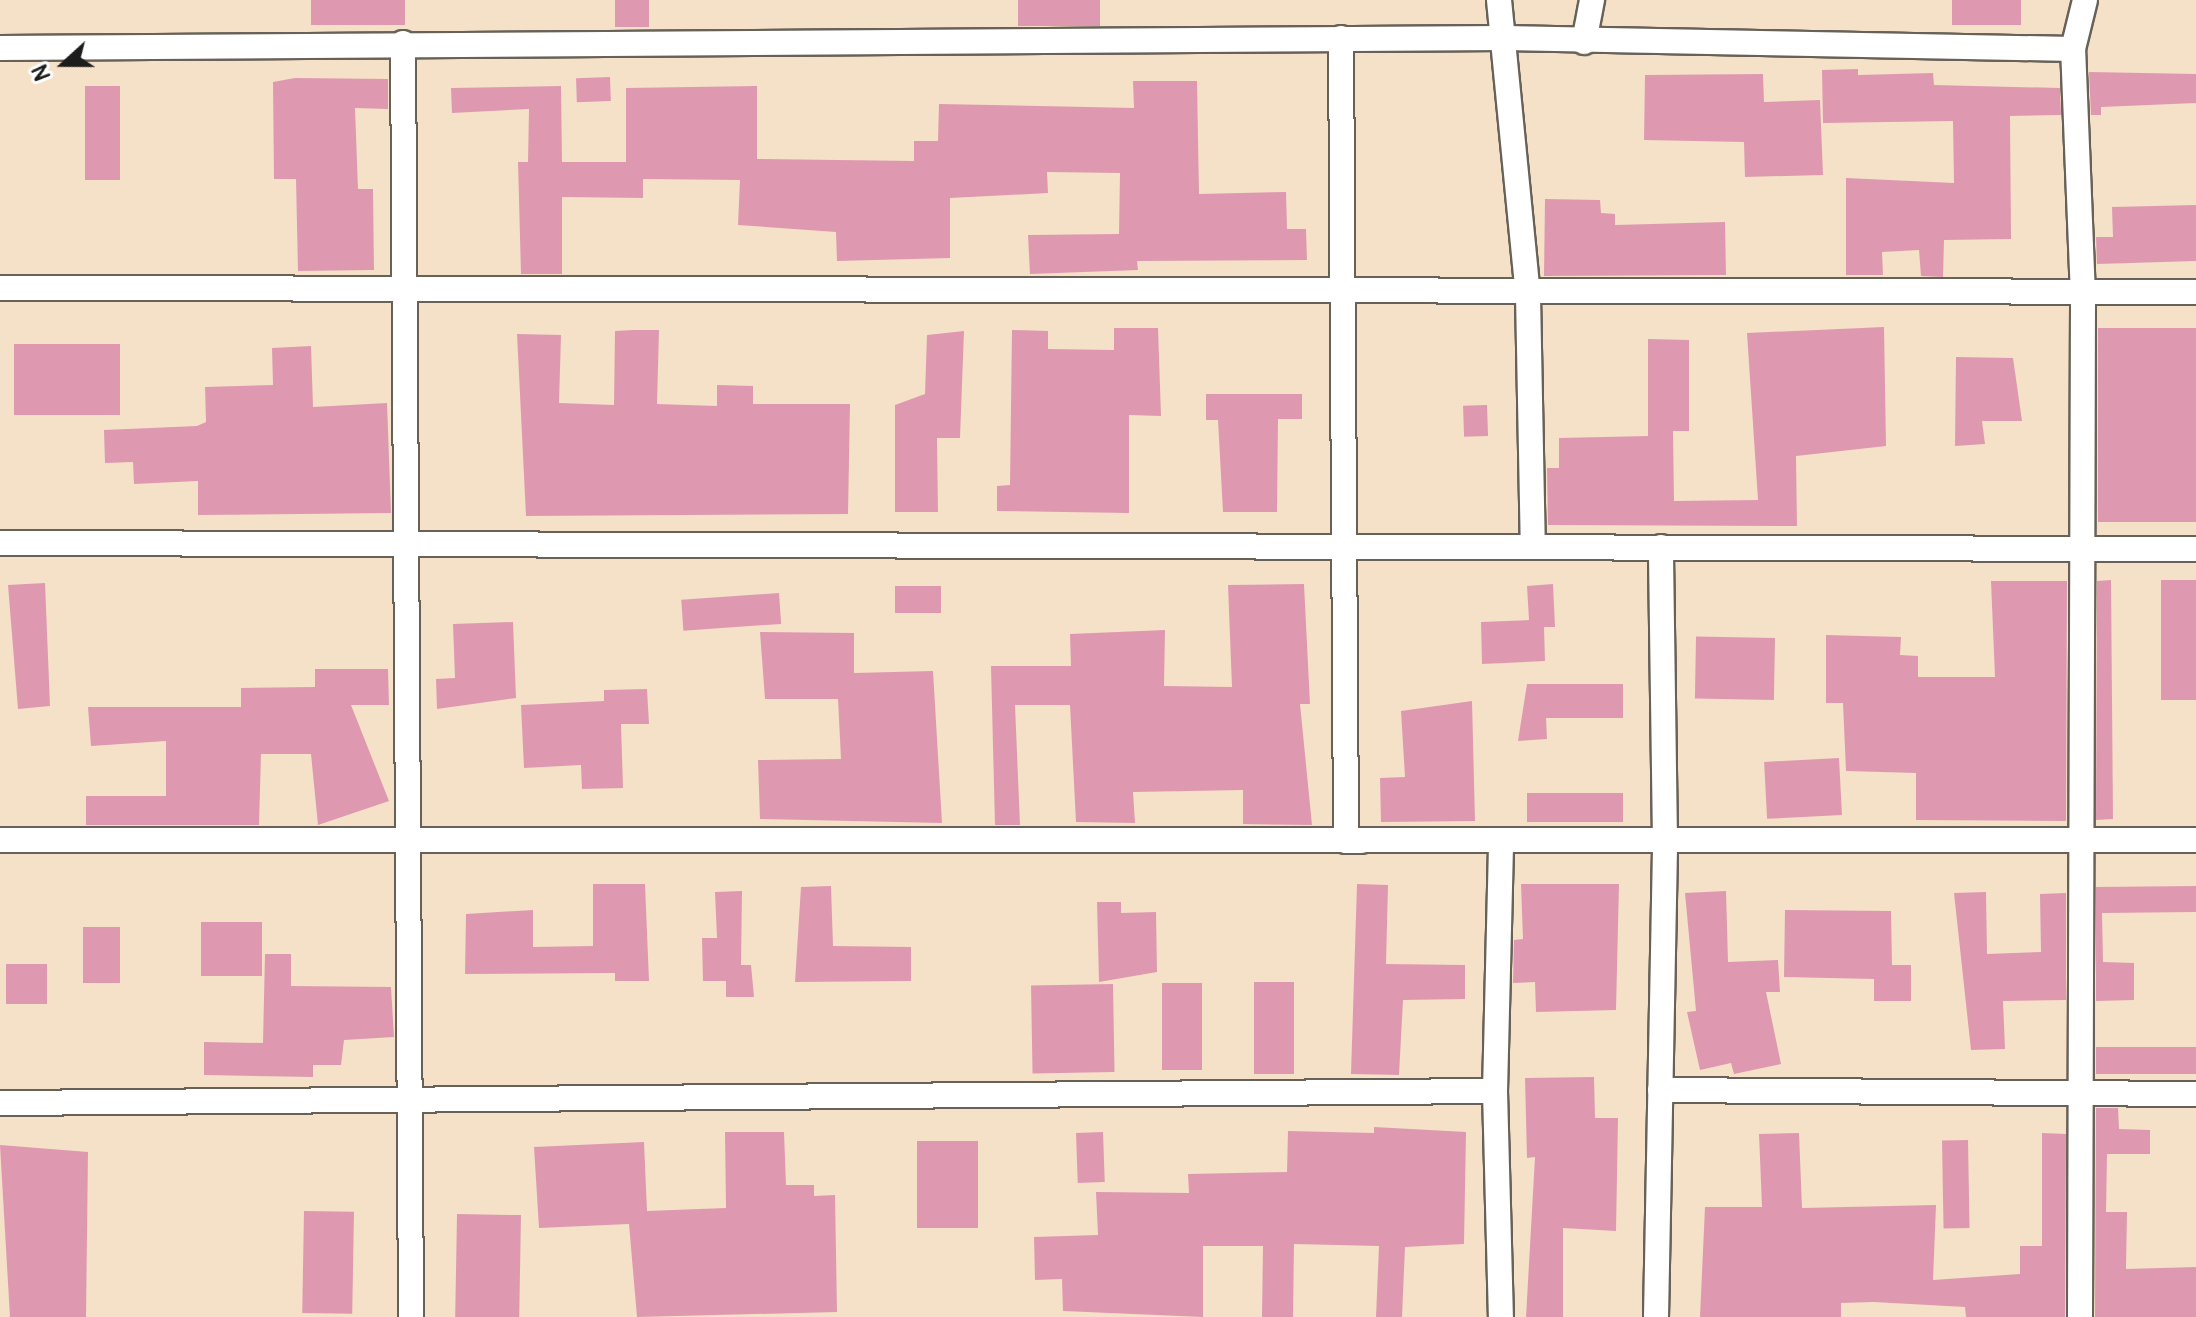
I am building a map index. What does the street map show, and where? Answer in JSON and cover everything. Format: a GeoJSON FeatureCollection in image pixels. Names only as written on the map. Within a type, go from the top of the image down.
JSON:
{"type":"FeatureCollection","features":[{"type":"Feature","properties":{"kind":"street"},"geometry":{"type":"LineString","coordinates":[[1499,0],[1528,295],[1533,545]]}},
{"type":"Feature","properties":{"kind":"street"},"geometry":{"type":"LineString","coordinates":[[1584,42],[1592,0]]}},
{"type":"Feature","properties":{"kind":"street"},"geometry":{"type":"LineString","coordinates":[[2080,1317],[2078,552],[2083,296],[2073,49],[2085,0]]}},
{"type":"Feature","properties":{"kind":"street"},"geometry":{"type":"LineString","coordinates":[[1341,38],[1346,841]]}},
{"type":"Feature","properties":{"kind":"street"},"geometry":{"type":"LineString","coordinates":[[0,48],[1505,38],[1584,42],[2073,49]]}},
{"type":"Feature","properties":{"kind":"street"},"geometry":{"type":"LineString","coordinates":[[403,43],[411,1317]]}},
{"type":"Feature","properties":{"kind":"street"},"geometry":{"type":"LineString","coordinates":[[0,288],[1343,295],[2083,296],[2196,292]]}},
{"type":"Feature","properties":{"kind":"street"},"geometry":{"type":"LineString","coordinates":[[0,543],[1345,543],[2078,552],[2196,549]]}},
{"type":"Feature","properties":{"kind":"street"},"geometry":{"type":"LineString","coordinates":[[1656,1317],[1665,841],[1661,547]]}},
{"type":"Feature","properties":{"kind":"street"},"geometry":{"type":"LineString","coordinates":[[0,840],[410,837],[1346,841],[2196,840]]}},
{"type":"Feature","properties":{"kind":"street"},"geometry":{"type":"LineString","coordinates":[[1346,841],[1501,846],[1665,841]]}},
{"type":"Feature","properties":{"kind":"street"},"geometry":{"type":"LineString","coordinates":[[1501,846],[1495,1091],[1501,1317]]}},
{"type":"Feature","properties":{"kind":"street"},"geometry":{"type":"LineString","coordinates":[[1660,1090],[2196,1094]]}},
{"type":"Feature","properties":{"kind":"street"},"geometry":{"type":"LineString","coordinates":[[0,1103],[1495,1091]]}},
{"type":"Feature","properties":{"kind":"building"},"geometry":{"type":"Polygon","coordinates":[[[311,0],[405,0],[405,25],[311,25],[311,0]]]}},
{"type":"Feature","properties":{"kind":"building"},"geometry":{"type":"Polygon","coordinates":[[[615,0],[649,0],[649,27],[615,27],[615,0]]]}},
{"type":"Feature","properties":{"kind":"building"},"geometry":{"type":"Polygon","coordinates":[[[1018,0],[1100,0],[1100,26],[1018,26],[1018,0]]]}},
{"type":"Feature","properties":{"kind":"building"},"geometry":{"type":"Polygon","coordinates":[[[1952,0],[2021,0],[2021,25],[1952,25],[1952,0]]]}},
{"type":"Feature","properties":{"kind":"building"},"geometry":{"type":"Polygon","coordinates":[[[1858,69],[1858,75],[1933,73],[1934,85],[2060,88],[2061,115],[2010,116],[2011,239],[1944,240],[1943,277],[1921,276],[1919,250],[1882,252],[1883,275],[1846,275],[1846,178],[1954,183],[1953,121],[1823,123],[1822,70],[1858,69]]]}},
{"type":"Feature","properties":{"kind":"building"},"geometry":{"type":"Polygon","coordinates":[[[2089,72],[2196,74],[2196,103],[2101,107],[2101,115],[2091,115],[2089,72]]]}},
{"type":"Feature","properties":{"kind":"building"},"geometry":{"type":"Polygon","coordinates":[[[1763,74],[1764,102],[1820,100],[1823,175],[1745,177],[1744,142],[1644,140],[1645,75],[1763,74]]]}},
{"type":"Feature","properties":{"kind":"building"},"geometry":{"type":"Polygon","coordinates":[[[610,77],[611,101],[577,102],[576,78],[610,77]]]}},
{"type":"Feature","properties":{"kind":"building"},"geometry":{"type":"Polygon","coordinates":[[[295,78],[388,79],[388,109],[355,108],[358,189],[373,189],[374,270],[298,271],[296,179],[274,179],[273,82],[295,78]]]}},
{"type":"Feature","properties":{"kind":"building"},"geometry":{"type":"Polygon","coordinates":[[[1133,81],[1197,81],[1199,194],[1286,192],[1287,229],[1306,229],[1307,260],[1137,261],[1138,270],[1030,274],[1028,235],[1119,234],[1120,173],[1047,172],[1048,193],[950,198],[950,258],[837,261],[836,232],[738,225],[740,180],[643,179],[643,198],[562,197],[562,274],[521,274],[518,162],[528,162],[529,109],[452,113],[451,88],[561,86],[562,162],[626,162],[626,88],[757,86],[757,159],[914,161],[914,141],[938,141],[939,104],[1134,108],[1133,81]]]}},
{"type":"Feature","properties":{"kind":"building"},"geometry":{"type":"Polygon","coordinates":[[[85,86],[120,86],[120,180],[85,180],[85,86]]]}},
{"type":"Feature","properties":{"kind":"building"},"geometry":{"type":"Polygon","coordinates":[[[1545,199],[1600,200],[1601,213],[1615,214],[1615,225],[1725,222],[1726,275],[1544,276],[1545,199]]]}},
{"type":"Feature","properties":{"kind":"building"},"geometry":{"type":"Polygon","coordinates":[[[2196,205],[2196,261],[2097,264],[2096,237],[2113,237],[2112,207],[2196,205]]]}},
{"type":"Feature","properties":{"kind":"building"},"geometry":{"type":"Polygon","coordinates":[[[1884,327],[1886,446],[1796,456],[1797,526],[1548,525],[1547,468],[1559,468],[1559,438],[1648,436],[1648,339],[1689,340],[1689,431],[1673,431],[1674,501],[1758,500],[1747,333],[1884,327]]]}},
{"type":"Feature","properties":{"kind":"building"},"geometry":{"type":"Polygon","coordinates":[[[1114,328],[1158,328],[1161,416],[1129,415],[1129,513],[997,511],[997,486],[1010,485],[1012,330],[1048,331],[1048,349],[1114,350],[1114,328]]]}},
{"type":"Feature","properties":{"kind":"building"},"geometry":{"type":"Polygon","coordinates":[[[2098,328],[2196,328],[2196,522],[2098,522],[2098,328]]]}},
{"type":"Feature","properties":{"kind":"building"},"geometry":{"type":"Polygon","coordinates":[[[659,330],[657,404],[717,406],[717,385],[753,386],[753,404],[850,404],[848,514],[526,516],[517,334],[561,335],[559,403],[614,405],[615,331],[659,330]]]}},
{"type":"Feature","properties":{"kind":"building"},"geometry":{"type":"Polygon","coordinates":[[[964,331],[960,438],[937,438],[938,512],[895,512],[895,405],[925,394],[927,335],[964,331]]]}},
{"type":"Feature","properties":{"kind":"building"},"geometry":{"type":"Polygon","coordinates":[[[14,344],[120,344],[120,415],[14,415],[14,344]]]}},
{"type":"Feature","properties":{"kind":"building"},"geometry":{"type":"Polygon","coordinates":[[[311,346],[313,407],[387,403],[391,513],[198,515],[198,481],[134,484],[133,462],[105,463],[104,430],[197,426],[206,422],[205,387],[273,385],[272,348],[311,346]]]}},
{"type":"Feature","properties":{"kind":"building"},"geometry":{"type":"Polygon","coordinates":[[[1956,357],[2013,358],[2022,421],[1982,421],[1985,444],[1955,446],[1956,357]]]}},
{"type":"Feature","properties":{"kind":"building"},"geometry":{"type":"Polygon","coordinates":[[[1206,394],[1302,394],[1302,419],[1278,419],[1277,512],[1223,512],[1218,420],[1206,420],[1206,394]]]}},
{"type":"Feature","properties":{"kind":"building"},"geometry":{"type":"Polygon","coordinates":[[[1487,405],[1488,436],[1464,437],[1463,406],[1487,405]]]}},
{"type":"Feature","properties":{"kind":"building"},"geometry":{"type":"Polygon","coordinates":[[[2111,580],[2113,819],[2096,820],[2097,581],[2111,580]]]}},
{"type":"Feature","properties":{"kind":"building"},"geometry":{"type":"Polygon","coordinates":[[[2161,580],[2196,580],[2196,700],[2161,700],[2161,580]]]}},
{"type":"Feature","properties":{"kind":"building"},"geometry":{"type":"Polygon","coordinates":[[[1991,581],[2067,581],[2066,821],[1916,820],[1916,773],[1846,771],[1843,703],[1826,703],[1826,635],[1901,637],[1900,655],[1918,656],[1918,677],[1995,677],[1991,581]]]}},
{"type":"Feature","properties":{"kind":"building"},"geometry":{"type":"Polygon","coordinates":[[[45,583],[50,706],[18,709],[8,585],[45,583]]]}},
{"type":"Feature","properties":{"kind":"building"},"geometry":{"type":"Polygon","coordinates":[[[1304,584],[1310,704],[1300,704],[1312,825],[1243,824],[1243,790],[1133,792],[1135,823],[1076,822],[1070,705],[1015,705],[1020,825],[995,825],[991,666],[1071,666],[1070,634],[1165,630],[1164,686],[1232,687],[1228,585],[1304,584]]]}},
{"type":"Feature","properties":{"kind":"building"},"geometry":{"type":"Polygon","coordinates":[[[1553,584],[1555,627],[1544,627],[1545,661],[1482,664],[1481,622],[1529,620],[1527,586],[1553,584]]]}},
{"type":"Feature","properties":{"kind":"building"},"geometry":{"type":"Polygon","coordinates":[[[895,586],[941,586],[941,613],[895,613],[895,586]]]}},
{"type":"Feature","properties":{"kind":"building"},"geometry":{"type":"Polygon","coordinates":[[[779,593],[781,624],[683,631],[681,600],[779,593]]]}},
{"type":"Feature","properties":{"kind":"building"},"geometry":{"type":"Polygon","coordinates":[[[513,622],[516,698],[437,709],[436,679],[455,678],[453,624],[513,622]]]}},
{"type":"Feature","properties":{"kind":"building"},"geometry":{"type":"Polygon","coordinates":[[[760,632],[854,633],[854,673],[933,671],[942,823],[760,819],[758,760],[841,759],[838,699],[765,699],[760,632]]]}},
{"type":"Feature","properties":{"kind":"building"},"geometry":{"type":"Polygon","coordinates":[[[1696,637],[1775,638],[1774,700],[1695,699],[1696,637]]]}},
{"type":"Feature","properties":{"kind":"building"},"geometry":{"type":"Polygon","coordinates":[[[315,669],[388,669],[389,705],[351,705],[389,801],[318,825],[311,754],[261,754],[259,825],[86,825],[86,796],[166,796],[166,741],[91,746],[88,707],[241,707],[241,688],[315,687],[315,669]]]}},
{"type":"Feature","properties":{"kind":"building"},"geometry":{"type":"Polygon","coordinates":[[[1527,684],[1623,684],[1623,718],[1546,718],[1547,739],[1518,741],[1527,684]]]}},
{"type":"Feature","properties":{"kind":"building"},"geometry":{"type":"Polygon","coordinates":[[[647,689],[649,724],[621,724],[623,788],[582,789],[581,765],[524,768],[521,705],[604,701],[604,690],[647,689]]]}},
{"type":"Feature","properties":{"kind":"building"},"geometry":{"type":"Polygon","coordinates":[[[1472,701],[1475,821],[1381,822],[1380,778],[1405,777],[1401,711],[1472,701]]]}},
{"type":"Feature","properties":{"kind":"building"},"geometry":{"type":"Polygon","coordinates":[[[1839,758],[1842,815],[1767,819],[1764,762],[1839,758]]]}},
{"type":"Feature","properties":{"kind":"building"},"geometry":{"type":"Polygon","coordinates":[[[1527,793],[1623,793],[1623,822],[1527,822],[1527,793]]]}},
{"type":"Feature","properties":{"kind":"building"},"geometry":{"type":"Polygon","coordinates":[[[593,884],[645,884],[649,981],[615,981],[615,973],[465,974],[466,914],[533,910],[533,947],[593,946],[593,884]]]}},
{"type":"Feature","properties":{"kind":"building"},"geometry":{"type":"Polygon","coordinates":[[[1357,884],[1388,885],[1386,964],[1465,965],[1465,999],[1403,1000],[1399,1075],[1351,1074],[1357,884]]]}},
{"type":"Feature","properties":{"kind":"building"},"geometry":{"type":"Polygon","coordinates":[[[1521,884],[1619,884],[1616,1010],[1536,1012],[1535,982],[1513,983],[1514,940],[1523,939],[1521,884]]]}},
{"type":"Feature","properties":{"kind":"building"},"geometry":{"type":"Polygon","coordinates":[[[831,886],[833,946],[911,947],[911,981],[795,982],[801,887],[831,886]]]}},
{"type":"Feature","properties":{"kind":"building"},"geometry":{"type":"Polygon","coordinates":[[[2196,886],[2196,912],[2102,913],[2103,962],[2134,963],[2134,1000],[2096,1001],[2096,887],[2196,886]]]}},
{"type":"Feature","properties":{"kind":"building"},"geometry":{"type":"Polygon","coordinates":[[[742,891],[741,965],[751,965],[754,997],[726,997],[726,981],[703,981],[702,938],[717,938],[715,892],[742,891]]]}},
{"type":"Feature","properties":{"kind":"building"},"geometry":{"type":"Polygon","coordinates":[[[1726,891],[1728,962],[1778,960],[1780,992],[1766,992],[1781,1064],[1734,1074],[1731,1063],[1700,1070],[1687,1012],[1696,1011],[1685,893],[1726,891]]]}},
{"type":"Feature","properties":{"kind":"building"},"geometry":{"type":"Polygon","coordinates":[[[1986,892],[1987,954],[2041,952],[2040,894],[2066,893],[2066,1000],[2003,1001],[2005,1049],[1971,1050],[1954,893],[1986,892]]]}},
{"type":"Feature","properties":{"kind":"building"},"geometry":{"type":"Polygon","coordinates":[[[1097,902],[1121,902],[1121,913],[1156,912],[1157,972],[1099,982],[1097,902]]]}},
{"type":"Feature","properties":{"kind":"building"},"geometry":{"type":"Polygon","coordinates":[[[1785,910],[1891,911],[1892,965],[1911,965],[1911,1001],[1874,1001],[1874,979],[1784,977],[1785,910]]]}},
{"type":"Feature","properties":{"kind":"building"},"geometry":{"type":"Polygon","coordinates":[[[201,922],[262,922],[262,976],[201,976],[201,922]]]}},
{"type":"Feature","properties":{"kind":"building"},"geometry":{"type":"Polygon","coordinates":[[[83,927],[120,927],[120,983],[83,983],[83,927]]]}},
{"type":"Feature","properties":{"kind":"building"},"geometry":{"type":"Polygon","coordinates":[[[265,954],[291,954],[291,986],[391,987],[394,1037],[344,1040],[341,1065],[313,1065],[313,1077],[204,1075],[204,1042],[263,1043],[265,954]]]}},
{"type":"Feature","properties":{"kind":"building"},"geometry":{"type":"Polygon","coordinates":[[[6,964],[47,964],[47,1004],[6,1004],[6,964]]]}},
{"type":"Feature","properties":{"kind":"building"},"geometry":{"type":"Polygon","coordinates":[[[1254,982],[1294,982],[1294,1074],[1254,1074],[1254,982]]]}},
{"type":"Feature","properties":{"kind":"building"},"geometry":{"type":"Polygon","coordinates":[[[1162,983],[1202,983],[1202,1070],[1162,1070],[1162,983]]]}},
{"type":"Feature","properties":{"kind":"building"},"geometry":{"type":"Polygon","coordinates":[[[1113,984],[1115,1072],[1033,1073],[1031,985],[1113,984]]]}},
{"type":"Feature","properties":{"kind":"building"},"geometry":{"type":"Polygon","coordinates":[[[2096,1047],[2196,1047],[2196,1074],[2096,1074],[2096,1047]]]}},
{"type":"Feature","properties":{"kind":"building"},"geometry":{"type":"Polygon","coordinates":[[[1594,1077],[1595,1118],[1618,1118],[1616,1231],[1563,1228],[1563,1317],[1526,1317],[1535,1157],[1527,1158],[1525,1078],[1594,1077]]]}},
{"type":"Feature","properties":{"kind":"building"},"geometry":{"type":"Polygon","coordinates":[[[2096,1108],[2118,1108],[2119,1129],[2150,1130],[2150,1154],[2107,1154],[2106,1212],[2127,1212],[2126,1269],[2196,1267],[2196,1317],[2095,1317],[2096,1108]]]}},
{"type":"Feature","properties":{"kind":"building"},"geometry":{"type":"Polygon","coordinates":[[[1374,1127],[1466,1132],[1464,1244],[1405,1247],[1402,1317],[1376,1317],[1379,1246],[1294,1244],[1293,1317],[1262,1317],[1263,1246],[1203,1246],[1203,1317],[1063,1311],[1062,1279],[1035,1280],[1034,1237],[1098,1235],[1096,1192],[1189,1193],[1188,1174],[1287,1172],[1288,1131],[1374,1133],[1374,1127]]]}},
{"type":"Feature","properties":{"kind":"building"},"geometry":{"type":"Polygon","coordinates":[[[725,1132],[784,1132],[786,1185],[814,1185],[814,1196],[835,1195],[837,1312],[637,1317],[629,1224],[539,1228],[534,1147],[644,1142],[647,1211],[726,1208],[725,1132]]]}},
{"type":"Feature","properties":{"kind":"building"},"geometry":{"type":"Polygon","coordinates":[[[1103,1132],[1105,1182],[1078,1183],[1076,1133],[1103,1132]]]}},
{"type":"Feature","properties":{"kind":"building"},"geometry":{"type":"Polygon","coordinates":[[[1799,1133],[1802,1208],[1936,1205],[1933,1280],[2020,1274],[2020,1246],[2042,1246],[2042,1133],[2066,1134],[2065,1317],[1966,1317],[1965,1307],[1874,1302],[1841,1303],[1841,1317],[1700,1317],[1705,1207],[1762,1207],[1759,1134],[1799,1133]]]}},
{"type":"Feature","properties":{"kind":"building"},"geometry":{"type":"Polygon","coordinates":[[[1942,1140],[1968,1140],[1970,1228],[1944,1228],[1942,1140]]]}},
{"type":"Feature","properties":{"kind":"building"},"geometry":{"type":"Polygon","coordinates":[[[917,1141],[978,1141],[978,1228],[917,1228],[917,1141]]]}},
{"type":"Feature","properties":{"kind":"building"},"geometry":{"type":"Polygon","coordinates":[[[0,1145],[88,1152],[86,1317],[10,1317],[0,1145]]]}},
{"type":"Feature","properties":{"kind":"building"},"geometry":{"type":"Polygon","coordinates":[[[304,1211],[354,1212],[352,1314],[302,1313],[304,1211]]]}},
{"type":"Feature","properties":{"kind":"building"},"geometry":{"type":"Polygon","coordinates":[[[457,1214],[521,1215],[519,1317],[455,1317],[457,1214]]]}}]}
